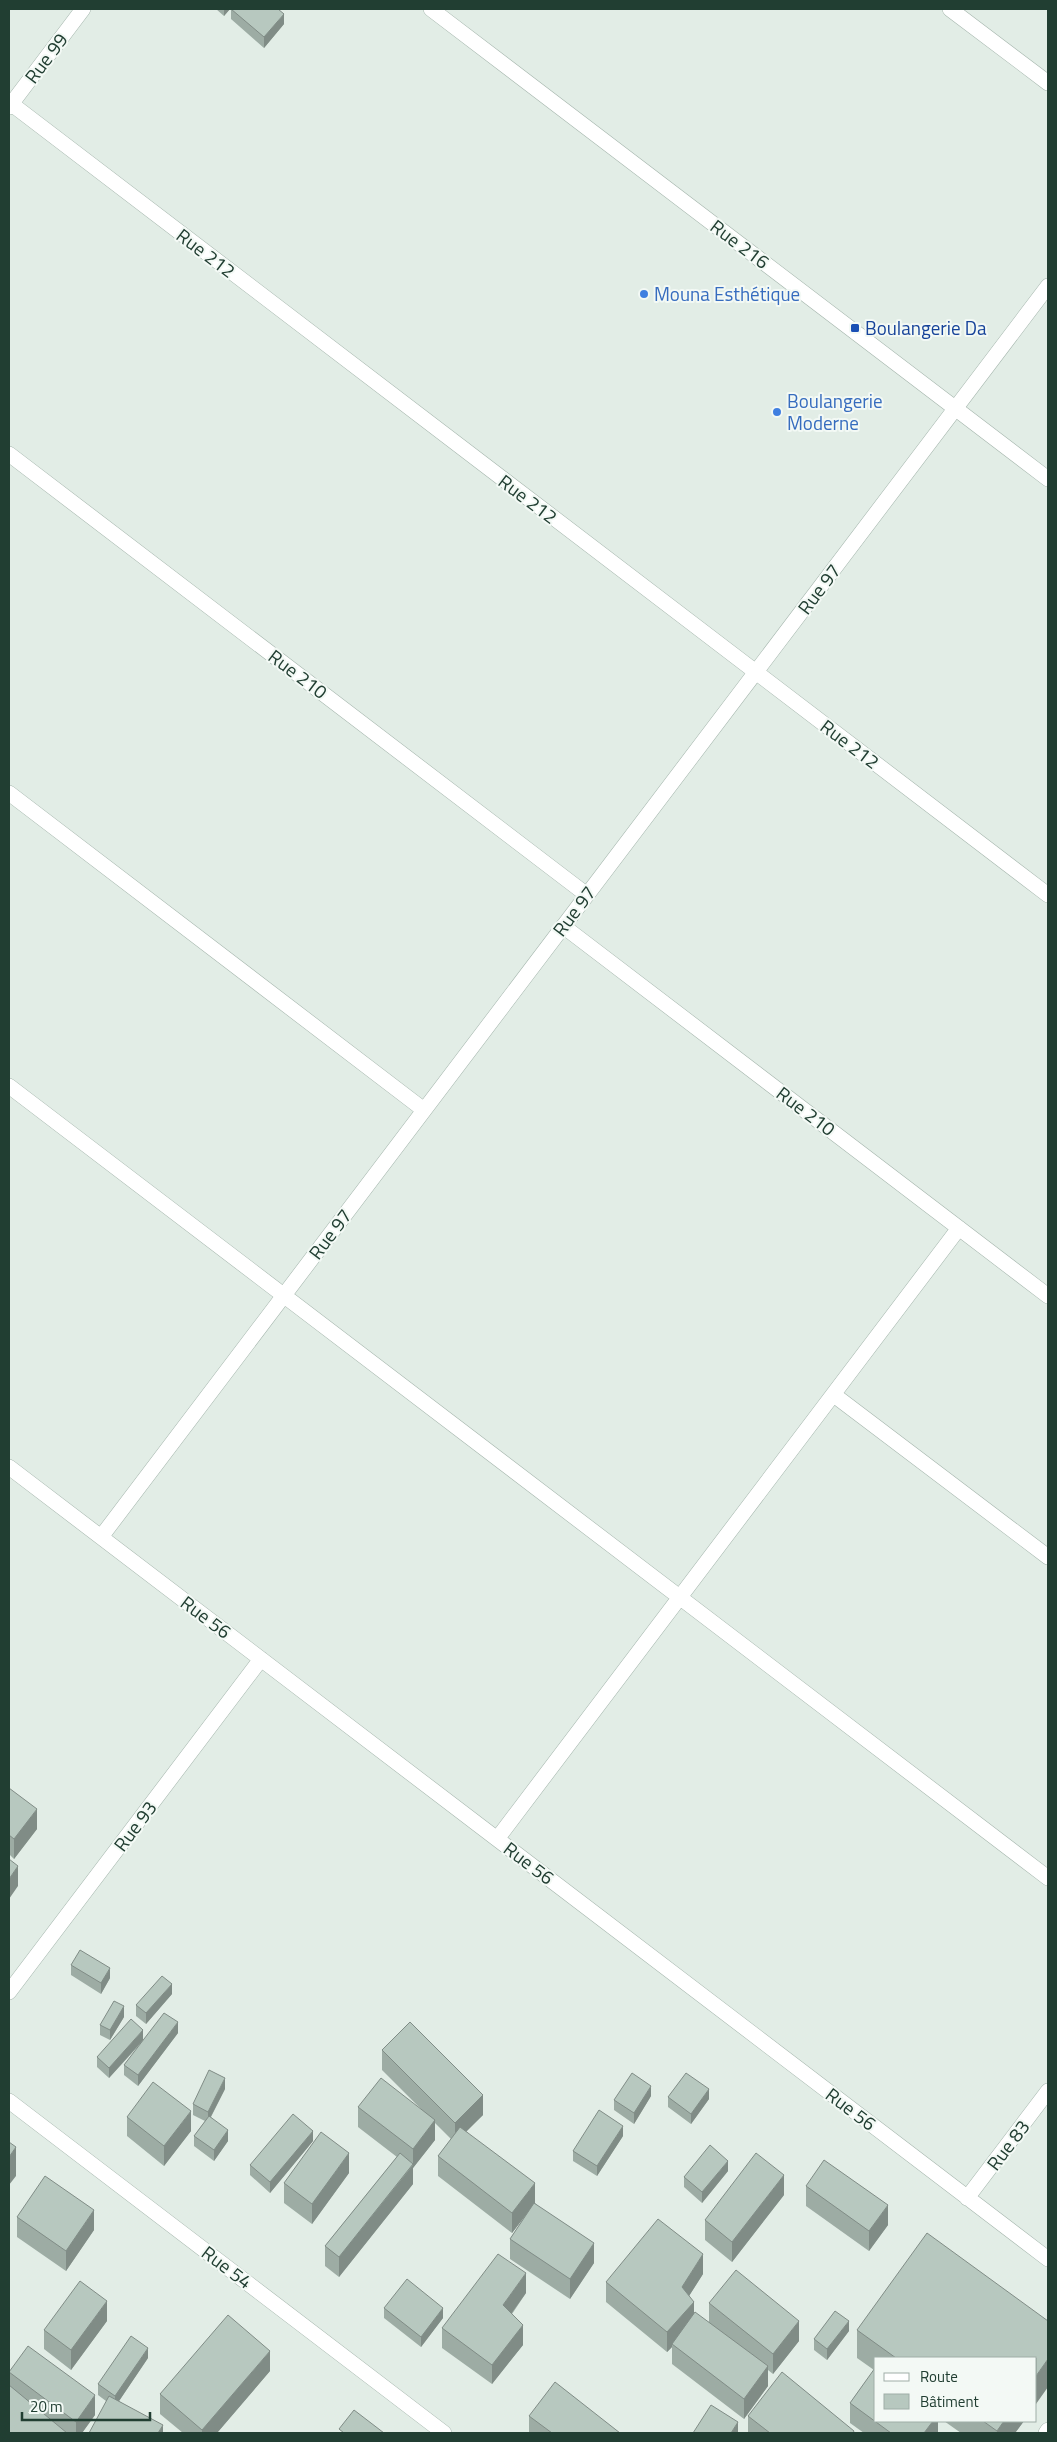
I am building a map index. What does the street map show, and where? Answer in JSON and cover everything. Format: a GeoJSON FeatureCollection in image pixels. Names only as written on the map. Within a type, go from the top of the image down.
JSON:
{"type":"FeatureCollection","features":[{"type":"Feature","properties":{"kind":"street","name":"Rue 99"},"geometry":{"type":"LineString","coordinates":[[9,104],[83,9]]}},
{"type":"Feature","properties":{"kind":"street","name":"Rue 216"},"geometry":{"type":"LineString","coordinates":[[432,9],[1048,479]]}},
{"type":"Feature","properties":{"kind":"street"},"geometry":{"type":"LineString","coordinates":[[950,9],[1048,83]]}},
{"type":"Feature","properties":{"kind":"street","name":"Rue 212"},"geometry":{"type":"LineString","coordinates":[[9,104],[1048,895]]}},
{"type":"Feature","properties":{"kind":"street","name":"Rue 97"},"geometry":{"type":"LineString","coordinates":[[101,1537],[1048,286]]}},
{"type":"Feature","properties":{"kind":"street","name":"Rue 210"},"geometry":{"type":"LineString","coordinates":[[9,454],[587,895]]}},
{"type":"Feature","properties":{"kind":"street"},"geometry":{"type":"LineString","coordinates":[[9,793],[424,1110]]}},
{"type":"Feature","properties":{"kind":"street","name":"Rue 210"},"geometry":{"type":"LineString","coordinates":[[563,926],[1048,1296]]}},
{"type":"Feature","properties":{"kind":"street"},"geometry":{"type":"LineString","coordinates":[[9,1086],[1048,1878]]}},
{"type":"Feature","properties":{"kind":"street"},"geometry":{"type":"LineString","coordinates":[[497,1839],[959,1228]]}},
{"type":"Feature","properties":{"kind":"street"},"geometry":{"type":"LineString","coordinates":[[834,1395],[1048,1557]]}},
{"type":"Feature","properties":{"kind":"street","name":"Rue 56"},"geometry":{"type":"LineString","coordinates":[[9,1467],[1048,2259]]}},
{"type":"Feature","properties":{"kind":"street","name":"Rue 93"},"geometry":{"type":"LineString","coordinates":[[9,1992],[261,1659]]}},
{"type":"Feature","properties":{"kind":"street","name":"Rue 83"},"geometry":{"type":"LineString","coordinates":[[968,2198],[1048,2091]]}},
{"type":"Feature","properties":{"kind":"street","name":"Rue 54"},"geometry":{"type":"LineString","coordinates":[[9,2101],[444,2433]]}},
{"type":"Feature","properties":{"kind":"building"},"geometry":{"type":"Polygon","coordinates":[[[231,9],[278,9],[284,14],[264,37],[231,9]]]}},
{"type":"Feature","properties":{"kind":"building"},"geometry":{"type":"Polygon","coordinates":[[[9,1788],[37,1809],[14,1839],[9,1835],[9,1788]]]}},
{"type":"Feature","properties":{"kind":"building"},"geometry":{"type":"Polygon","coordinates":[[[9,1859],[18,1866],[9,1879],[9,1859]]]}},
{"type":"Feature","properties":{"kind":"building"},"geometry":{"type":"Polygon","coordinates":[[[80,1950],[110,1968],[101,1983],[71,1965],[80,1950]]]}},
{"type":"Feature","properties":{"kind":"building"},"geometry":{"type":"Polygon","coordinates":[[[162,1976],[172,1984],[146,2013],[136,2005],[162,1976]]]}},
{"type":"Feature","properties":{"kind":"building"},"geometry":{"type":"Polygon","coordinates":[[[114,2001],[124,2006],[110,2030],[100,2025],[114,2001]]]}},
{"type":"Feature","properties":{"kind":"building"},"geometry":{"type":"Polygon","coordinates":[[[164,2013],[178,2022],[138,2075],[124,2065],[164,2013]]]}},
{"type":"Feature","properties":{"kind":"building"},"geometry":{"type":"Polygon","coordinates":[[[131,2019],[143,2030],[109,2068],[97,2057],[131,2019]]]}},
{"type":"Feature","properties":{"kind":"building"},"geometry":{"type":"Polygon","coordinates":[[[410,2022],[483,2095],[455,2123],[382,2050],[410,2022]]]}},
{"type":"Feature","properties":{"kind":"building"},"geometry":{"type":"Polygon","coordinates":[[[209,2070],[225,2078],[208,2112],[193,2104],[209,2070]]]}},
{"type":"Feature","properties":{"kind":"building"},"geometry":{"type":"Polygon","coordinates":[[[632,2073],[651,2086],[634,2113],[614,2100],[632,2073]]]}},
{"type":"Feature","properties":{"kind":"building"},"geometry":{"type":"Polygon","coordinates":[[[686,2073],[709,2089],[691,2114],[668,2097],[686,2073]]]}},
{"type":"Feature","properties":{"kind":"building"},"geometry":{"type":"Polygon","coordinates":[[[381,2078],[435,2120],[413,2149],[358,2107],[381,2078]]]}},
{"type":"Feature","properties":{"kind":"building"},"geometry":{"type":"Polygon","coordinates":[[[153,2082],[191,2111],[164,2146],[127,2117],[153,2082]]]}},
{"type":"Feature","properties":{"kind":"building"},"geometry":{"type":"Polygon","coordinates":[[[599,2110],[623,2126],[597,2166],[573,2151],[599,2110]]]}},
{"type":"Feature","properties":{"kind":"building"},"geometry":{"type":"Polygon","coordinates":[[[293,2114],[313,2131],[270,2182],[250,2165],[293,2114]]]}},
{"type":"Feature","properties":{"kind":"building"},"geometry":{"type":"Polygon","coordinates":[[[209,2116],[228,2130],[214,2150],[194,2136],[209,2116]]]}},
{"type":"Feature","properties":{"kind":"building"},"geometry":{"type":"Polygon","coordinates":[[[460,2127],[535,2183],[512,2213],[438,2156],[460,2127]]]}},
{"type":"Feature","properties":{"kind":"building"},"geometry":{"type":"Polygon","coordinates":[[[321,2132],[349,2153],[312,2204],[284,2183],[321,2132]]]}},
{"type":"Feature","properties":{"kind":"building"},"geometry":{"type":"Polygon","coordinates":[[[9,2142],[16,2147],[9,2157],[9,2142]]]}},
{"type":"Feature","properties":{"kind":"building"},"geometry":{"type":"Polygon","coordinates":[[[710,2145],[728,2161],[702,2192],[684,2177],[710,2145]]]}},
{"type":"Feature","properties":{"kind":"building"},"geometry":{"type":"Polygon","coordinates":[[[400,2153],[413,2164],[339,2257],[325,2246],[400,2153]]]}},
{"type":"Feature","properties":{"kind":"building"},"geometry":{"type":"Polygon","coordinates":[[[756,2153],[784,2175],[732,2242],[705,2220],[756,2153]]]}},
{"type":"Feature","properties":{"kind":"building"},"geometry":{"type":"Polygon","coordinates":[[[824,2160],[888,2205],[869,2231],[806,2186],[824,2160]]]}},
{"type":"Feature","properties":{"kind":"building"},"geometry":{"type":"Polygon","coordinates":[[[45,2176],[94,2210],[66,2251],[17,2217],[45,2176]]]}},
{"type":"Feature","properties":{"kind":"building"},"geometry":{"type":"Polygon","coordinates":[[[534,2203],[594,2243],[570,2279],[510,2239],[534,2203]]]}},
{"type":"Feature","properties":{"kind":"building"},"geometry":{"type":"Polygon","coordinates":[[[658,2219],[703,2254],[682,2287],[694,2302],[667,2332],[606,2282],[658,2219]]]}},
{"type":"Feature","properties":{"kind":"building"},"geometry":{"type":"Polygon","coordinates":[[[927,2233],[1048,2321],[1048,2359],[1037,2375],[1037,2357],[895,2357],[857,2330],[927,2233]]]}},
{"type":"Feature","properties":{"kind":"building"},"geometry":{"type":"Polygon","coordinates":[[[498,2254],[526,2273],[503,2305],[523,2325],[492,2365],[442,2328],[498,2254]]]}},
{"type":"Feature","properties":{"kind":"building"},"geometry":{"type":"Polygon","coordinates":[[[736,2270],[799,2321],[773,2354],[709,2303],[736,2270]]]}},
{"type":"Feature","properties":{"kind":"building"},"geometry":{"type":"Polygon","coordinates":[[[407,2279],[443,2308],[421,2337],[384,2308],[407,2279]]]}},
{"type":"Feature","properties":{"kind":"building"},"geometry":{"type":"Polygon","coordinates":[[[80,2281],[107,2301],[71,2350],[44,2330],[80,2281]]]}},
{"type":"Feature","properties":{"kind":"building"},"geometry":{"type":"Polygon","coordinates":[[[835,2311],[849,2321],[827,2349],[814,2339],[835,2311]]]}},
{"type":"Feature","properties":{"kind":"building"},"geometry":{"type":"Polygon","coordinates":[[[695,2312],[768,2366],[744,2399],[672,2344],[695,2312]]]}},
{"type":"Feature","properties":{"kind":"building"},"geometry":{"type":"Polygon","coordinates":[[[228,2315],[270,2351],[202,2430],[160,2394],[228,2315]]]}},
{"type":"Feature","properties":{"kind":"building"},"geometry":{"type":"Polygon","coordinates":[[[131,2336],[148,2348],[115,2396],[98,2384],[131,2336]]]}},
{"type":"Feature","properties":{"kind":"building"},"geometry":{"type":"Polygon","coordinates":[[[28,2346],[95,2395],[76,2422],[9,2372],[28,2346]]]}},
{"type":"Feature","properties":{"kind":"building"},"geometry":{"type":"Polygon","coordinates":[[[874,2369],[874,2421],[850,2403],[874,2369]]]}},
{"type":"Feature","properties":{"kind":"building"},"geometry":{"type":"Polygon","coordinates":[[[782,2372],[854,2431],[853,2433],[770,2433],[748,2416],[782,2372]]]}},
{"type":"Feature","properties":{"kind":"building"},"geometry":{"type":"Polygon","coordinates":[[[555,2382],[620,2433],[552,2433],[529,2416],[555,2382]]]}},
{"type":"Feature","properties":{"kind":"building"},"geometry":{"type":"Polygon","coordinates":[[[9,2385],[67,2433],[9,2433],[9,2385]]]}},
{"type":"Feature","properties":{"kind":"building"},"geometry":{"type":"Polygon","coordinates":[[[109,2396],[163,2425],[158,2433],[89,2433],[109,2396]]]}},
{"type":"Feature","properties":{"kind":"building"},"geometry":{"type":"Polygon","coordinates":[[[711,2405],[738,2422],[731,2433],[693,2433],[711,2405]]]}},
{"type":"Feature","properties":{"kind":"building"},"geometry":{"type":"Polygon","coordinates":[[[354,2410],[384,2433],[344,2433],[339,2429],[354,2410]]]}},
{"type":"Feature","properties":{"kind":"building"},"geometry":{"type":"Polygon","coordinates":[[[876,2422],[932,2422],[924,2433],[891,2433],[876,2422]]]}},
{"type":"Feature","properties":{"kind":"building"},"geometry":{"type":"Polygon","coordinates":[[[984,2422],[1003,2422],[997,2431],[984,2422]]]}},
{"type":"Feature","properties":{"kind":"place","name":"Mouna Esthétique"},"geometry":{"type":"Point","coordinates":[644,294]}},
{"type":"Feature","properties":{"kind":"place","name":"Boulangerie Da"},"geometry":{"type":"Point","coordinates":[855,328]}},
{"type":"Feature","properties":{"kind":"place","name":"Boulangerie Moderne"},"geometry":{"type":"Point","coordinates":[777,412]}}]}
